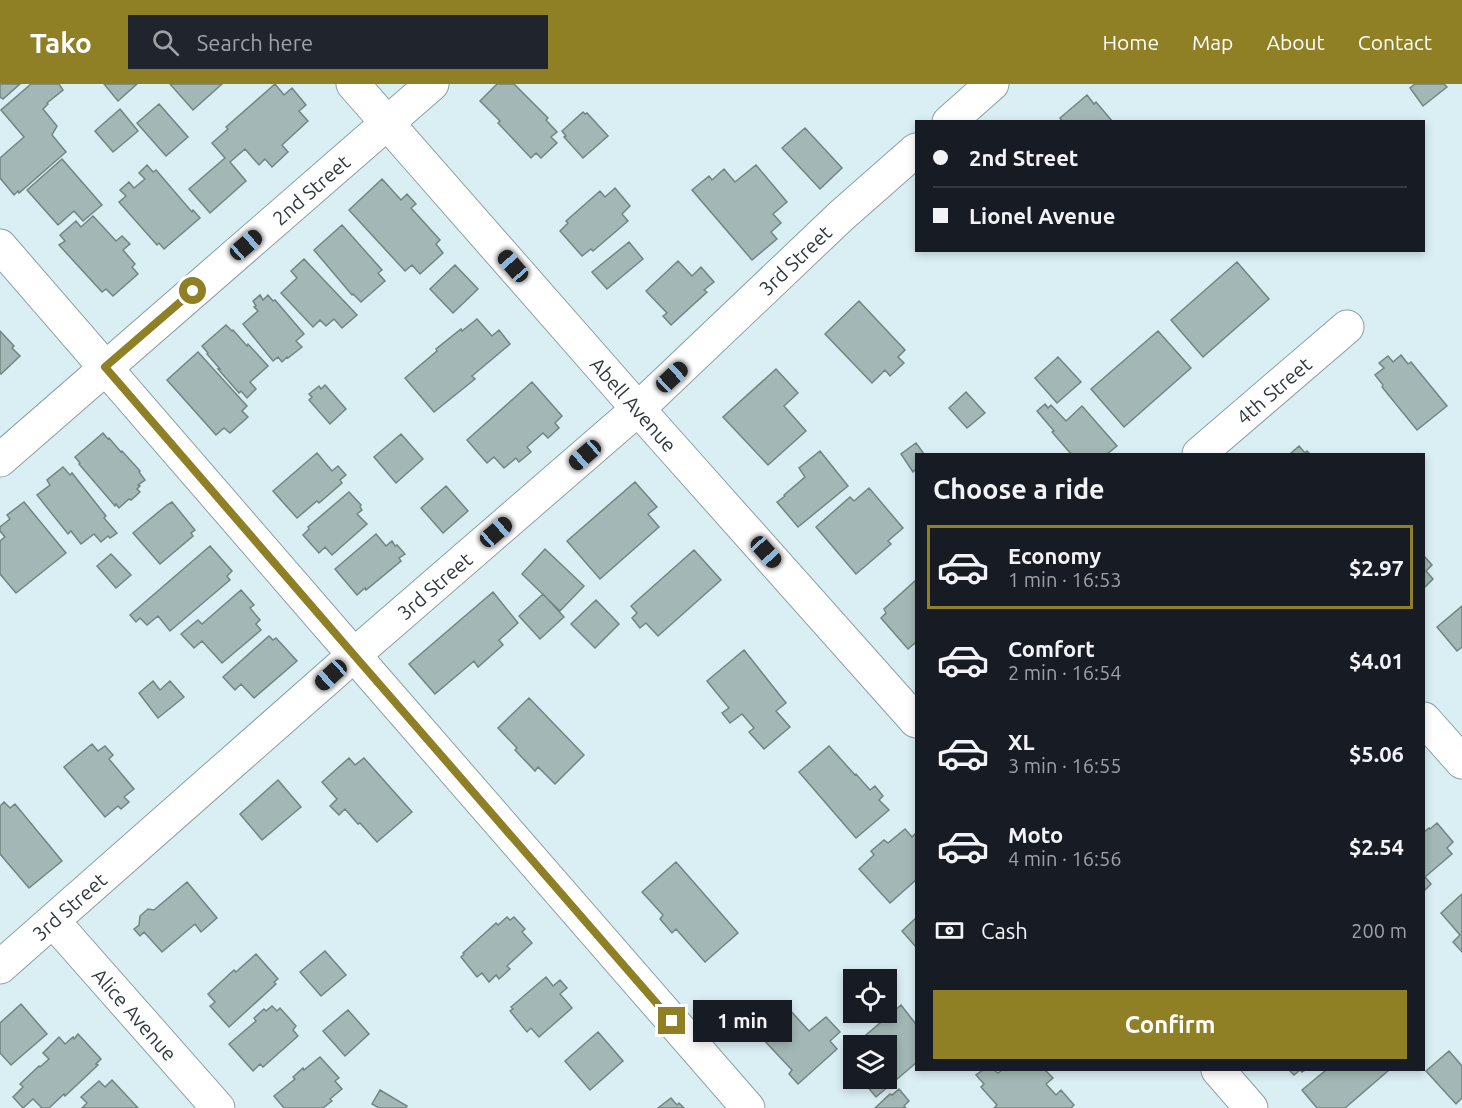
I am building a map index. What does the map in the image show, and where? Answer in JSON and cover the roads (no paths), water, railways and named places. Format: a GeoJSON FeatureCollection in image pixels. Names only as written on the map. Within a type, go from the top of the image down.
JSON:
{"type":"FeatureCollection","features":[{"type":"Feature","properties":{"kind":"street","name":"Abell Avenue"},"geometry":{"type":"LineString","coordinates":[[353,84],[638,409],[914,713]]}},
{"type":"Feature","properties":{"kind":"street","name":"2nd Street"},"geometry":{"type":"LineString","coordinates":[[0,460],[432,84]]}},
{"type":"Feature","properties":{"kind":"street"},"geometry":{"type":"LineString","coordinates":[[951,120],[992,84]]}},
{"type":"Feature","properties":{"kind":"street","name":"3rd Street"},"geometry":{"type":"LineString","coordinates":[[0,967],[638,409],[833,224],[915,151]]}},
{"type":"Feature","properties":{"kind":"street"},"geometry":{"type":"LineString","coordinates":[[0,246],[748,1108]]}},
{"type":"Feature","properties":{"kind":"street","name":"4th Street"},"geometry":{"type":"LineString","coordinates":[[1200,453],[1347,327]]}},
{"type":"Feature","properties":{"kind":"street"},"geometry":{"type":"LineString","coordinates":[[1425,720],[1462,762]]}},
{"type":"Feature","properties":{"kind":"street","name":"Alice Avenue"},"geometry":{"type":"LineString","coordinates":[[53,921],[218,1108]]}},
{"type":"Feature","properties":{"kind":"street"},"geometry":{"type":"LineString","coordinates":[[1219,1071],[1251,1108]]}}]}
